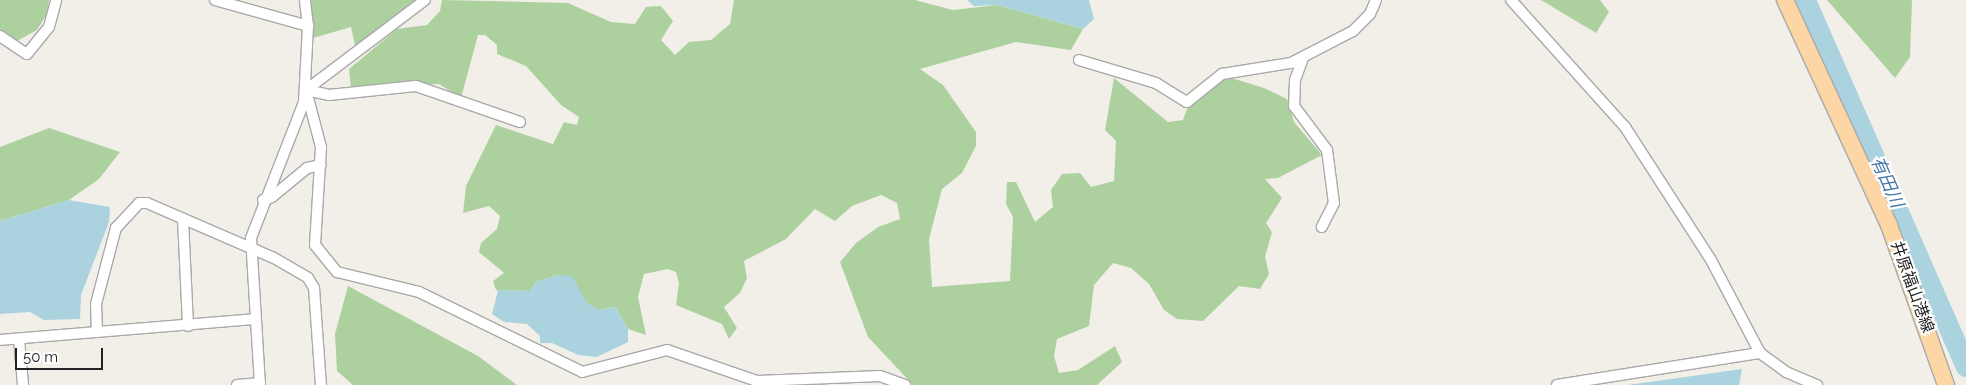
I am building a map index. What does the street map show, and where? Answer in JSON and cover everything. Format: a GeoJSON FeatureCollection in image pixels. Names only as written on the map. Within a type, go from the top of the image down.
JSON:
{"type":"FeatureCollection","features":[{"type":"Feature","properties":{"kind":"main road","name":"井原福山港線"},"geometry":{"type":"LineString","coordinates":[[1785,0],[1889,225],[1946,385]]}},
{"type":"Feature","properties":{"kind":"street"},"geometry":{"type":"LineString","coordinates":[[0,36],[27,54],[49,27],[56,0]]}},
{"type":"Feature","properties":{"kind":"street"},"geometry":{"type":"LineString","coordinates":[[215,0],[308,26]]}},
{"type":"Feature","properties":{"kind":"street"},"geometry":{"type":"LineString","coordinates":[[305,0],[308,26],[306,90],[320,139],[320,165],[313,233],[318,252],[331,267],[351,278],[418,292],[566,366],[582,372],[597,370],[667,350],[757,381],[880,376],[905,385]]}},
{"type":"Feature","properties":{"kind":"street"},"geometry":{"type":"LineString","coordinates":[[237,385],[260,384],[250,248],[263,200],[306,90],[425,0]]}},
{"type":"Feature","properties":{"kind":"street"},"geometry":{"type":"LineString","coordinates":[[1079,60],[1156,83],[1187,102],[1222,74],[1303,58],[1353,31],[1370,14],[1376,0]]}},
{"type":"Feature","properties":{"kind":"street"},"geometry":{"type":"LineString","coordinates":[[1511,0],[1625,127],[1711,260],[1760,354],[1786,372],[1817,385]]}},
{"type":"Feature","properties":{"kind":"street"},"geometry":{"type":"LineString","coordinates":[[1303,58],[1294,80],[1294,106],[1327,150],[1334,202],[1322,227]]}},
{"type":"Feature","properties":{"kind":"street"},"geometry":{"type":"LineString","coordinates":[[306,90],[329,95],[416,86],[520,122]]}},
{"type":"Feature","properties":{"kind":"street"},"geometry":{"type":"LineString","coordinates":[[263,200],[272,197],[307,168],[320,165]]}},
{"type":"Feature","properties":{"kind":"street"},"geometry":{"type":"LineString","coordinates":[[97,332],[96,304],[116,228],[139,203],[183,219],[299,271],[314,288],[321,385]]}},
{"type":"Feature","properties":{"kind":"street"},"geometry":{"type":"LineString","coordinates":[[183,219],[188,326]]}},
{"type":"Feature","properties":{"kind":"street"},"geometry":{"type":"LineString","coordinates":[[0,340],[255,319]]}},
{"type":"Feature","properties":{"kind":"street"},"geometry":{"type":"LineString","coordinates":[[19,339],[23,385]]}},
{"type":"Feature","properties":{"kind":"street"},"geometry":{"type":"LineString","coordinates":[[1556,385],[1760,354]]}},
{"type":"Feature","properties":{"kind":"green space"},"geometry":{"type":"Polygon","coordinates":[[[0,0],[49,0],[47,14],[37,30],[15,42],[0,36],[0,0]]]}},
{"type":"Feature","properties":{"kind":"green space"},"geometry":{"type":"Polygon","coordinates":[[[311,0],[417,0],[356,50],[351,27],[313,38],[311,0]]]}},
{"type":"Feature","properties":{"kind":"green space"},"geometry":{"type":"Polygon","coordinates":[[[442,0],[568,3],[611,22],[635,24],[646,7],[661,6],[673,21],[661,40],[675,55],[689,42],[711,40],[730,24],[734,0],[915,0],[953,10],[997,5],[1083,29],[1071,50],[1016,42],[920,69],[943,85],[976,132],[976,146],[962,173],[942,189],[929,239],[932,287],[1010,281],[1013,217],[1006,204],[1007,182],[1016,182],[1035,222],[1053,207],[1051,190],[1062,174],[1080,173],[1091,187],[1114,181],[1116,141],[1105,130],[1114,78],[1168,122],[1183,120],[1187,109],[1225,76],[1264,88],[1287,99],[1294,122],[1322,155],[1278,178],[1265,179],[1282,198],[1266,223],[1272,232],[1265,257],[1269,274],[1260,289],[1239,286],[1203,321],[1177,319],[1164,310],[1149,284],[1131,268],[1113,263],[1094,285],[1089,326],[1057,339],[1054,356],[1059,373],[1078,370],[1115,346],[1122,362],[1097,385],[913,385],[868,337],[840,262],[856,243],[878,227],[900,219],[897,203],[881,195],[852,206],[835,221],[815,209],[786,239],[744,261],[747,278],[740,293],[724,307],[737,328],[729,339],[722,324],[676,305],[679,283],[676,272],[668,269],[644,274],[638,297],[646,335],[628,329],[615,307],[598,310],[586,302],[558,275],[536,282],[530,291],[496,290],[493,281],[504,273],[479,252],[481,243],[497,229],[500,216],[489,206],[463,213],[466,186],[496,125],[553,144],[564,122],[577,125],[579,117],[561,105],[526,66],[497,54],[497,45],[485,35],[478,35],[461,98],[439,84],[351,88],[349,69],[397,29],[427,25],[440,11],[442,0]]]}},
{"type":"Feature","properties":{"kind":"green space"},"geometry":{"type":"Polygon","coordinates":[[[1541,0],[1600,0],[1609,12],[1596,33],[1541,0]]]}},
{"type":"Feature","properties":{"kind":"green space"},"geometry":{"type":"Polygon","coordinates":[[[1827,0],[1912,0],[1910,57],[1895,78],[1827,0]]]}},
{"type":"Feature","properties":{"kind":"green space"},"geometry":{"type":"Polygon","coordinates":[[[49,128],[120,152],[99,179],[69,200],[0,221],[0,147],[49,128]]]}},
{"type":"Feature","properties":{"kind":"green space"},"geometry":{"type":"Polygon","coordinates":[[[348,286],[478,356],[517,385],[353,385],[337,371],[335,334],[348,286]]]}},
{"type":"Feature","properties":{"kind":"water"},"geometry":{"type":"Polygon","coordinates":[[[967,0],[1089,0],[1094,19],[1083,29],[997,5],[974,6],[967,0]]]}},
{"type":"Feature","properties":{"kind":"water"},"geometry":{"type":"Polygon","coordinates":[[[69,200],[110,207],[109,222],[81,295],[80,319],[44,320],[30,312],[0,314],[0,221],[69,200]]]}},
{"type":"Feature","properties":{"kind":"water"},"geometry":{"type":"Polygon","coordinates":[[[558,275],[572,276],[586,302],[598,310],[615,307],[628,329],[628,342],[597,357],[578,355],[552,343],[540,343],[540,336],[527,324],[504,322],[492,314],[498,290],[530,291],[536,282],[558,275]]]}},
{"type":"Feature","properties":{"kind":"water"},"geometry":{"type":"Polygon","coordinates":[[[1742,369],[1739,385],[1628,385],[1742,369]]]}},
{"type":"Feature","properties":{"kind":"waterway","name":"有田川"},"geometry":{"type":"LineString","coordinates":[[1805,0],[1966,366]]}}]}
